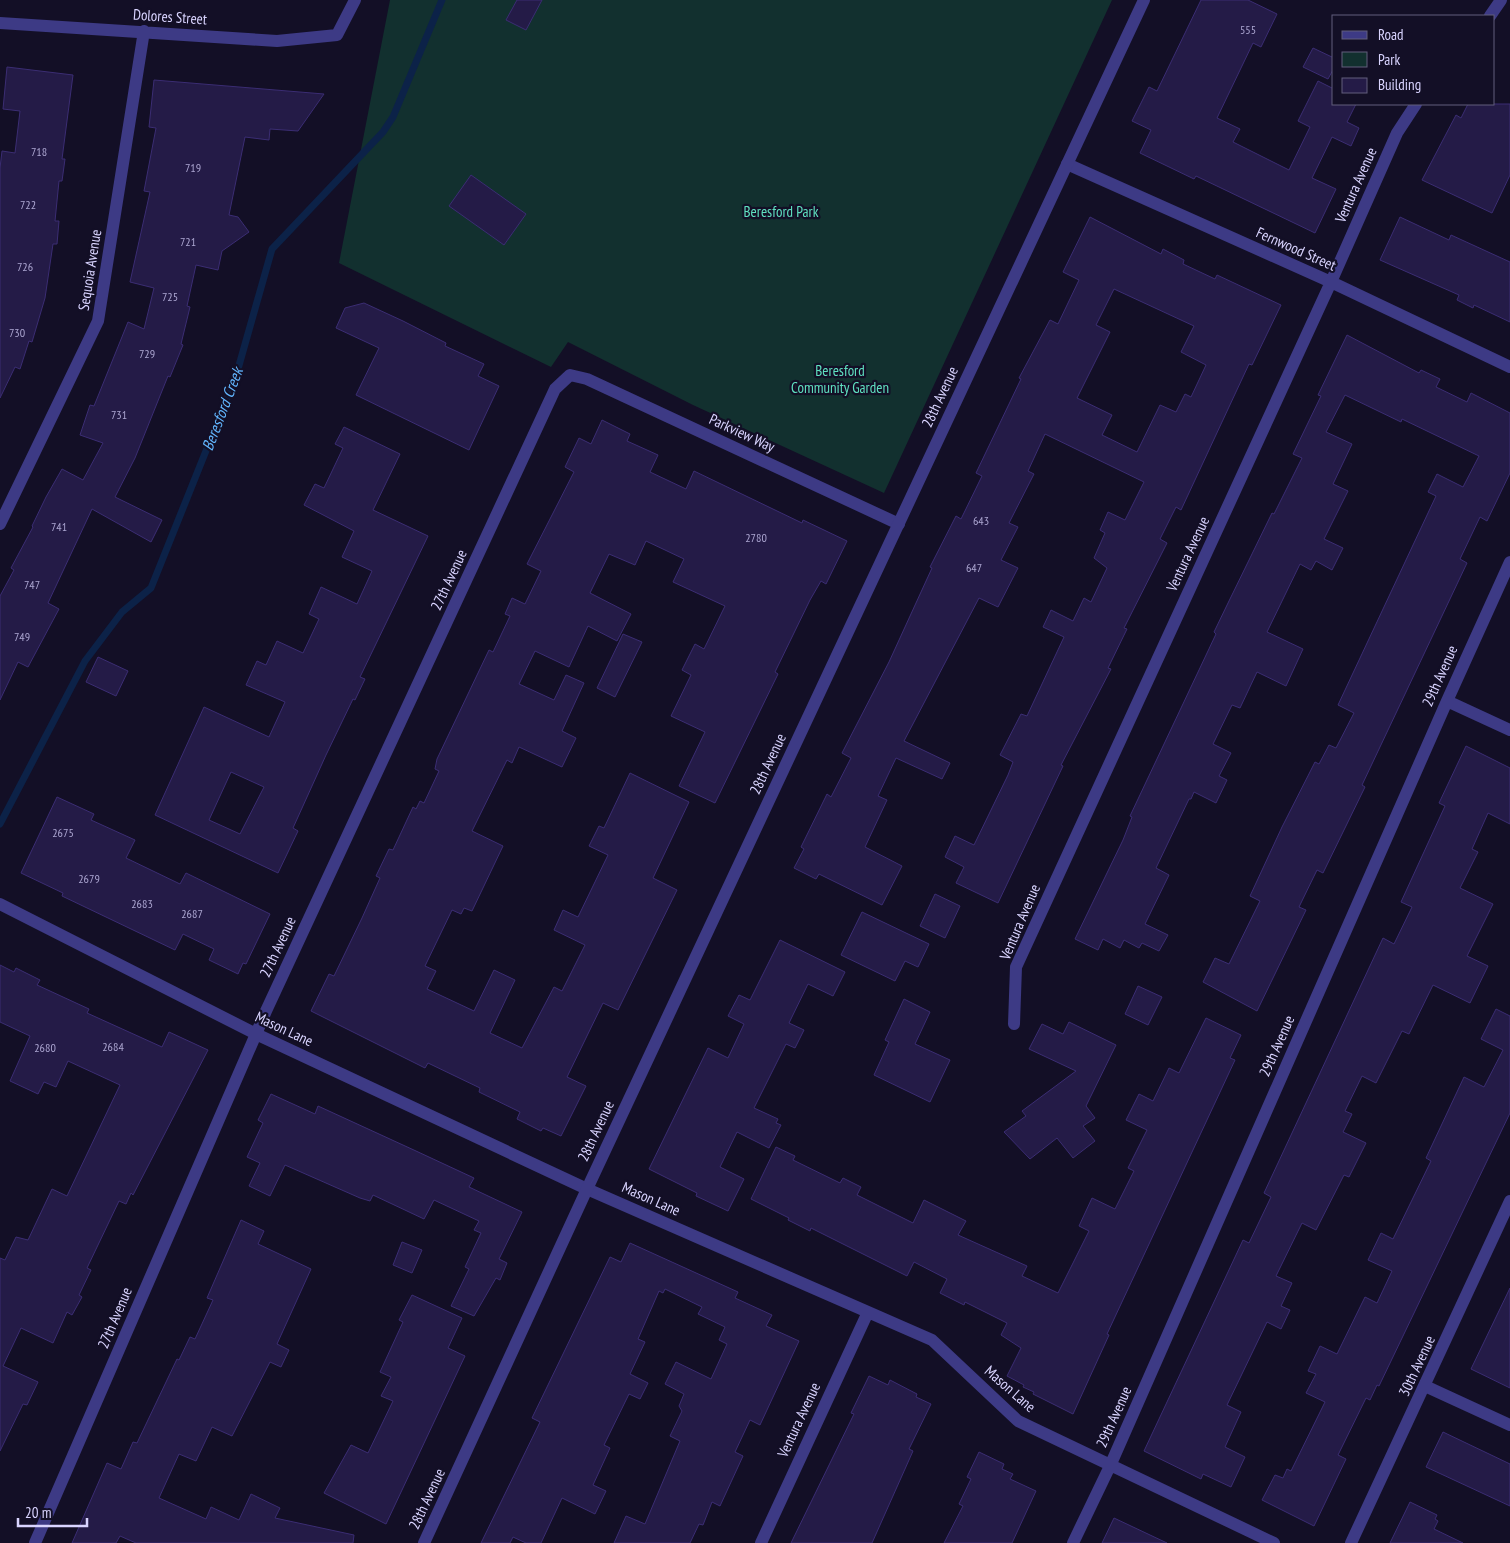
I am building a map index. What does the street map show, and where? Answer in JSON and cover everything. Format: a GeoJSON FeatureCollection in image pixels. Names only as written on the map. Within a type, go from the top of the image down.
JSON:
{"type":"FeatureCollection","features":[{"type":"Feature","properties":{"kind":"street","name":"Dolores Street"},"geometry":{"type":"LineString","coordinates":[[0,23],[144,31],[277,42],[337,35],[355,0]]}},
{"type":"Feature","properties":{"kind":"street","name":"28th Avenue"},"geometry":{"type":"LineString","coordinates":[[424,1543],[587,1189],[1144,0]]}},
{"type":"Feature","properties":{"kind":"street"},"geometry":{"type":"LineString","coordinates":[[1491,15],[1501,0]]}},
{"type":"Feature","properties":{"kind":"street","name":"Sequoia Avenue"},"geometry":{"type":"LineString","coordinates":[[0,524],[98,321],[144,31]]}},
{"type":"Feature","properties":{"kind":"street","name":"Ventura Avenue"},"geometry":{"type":"LineString","coordinates":[[1014,1024],[1016,967],[1331,282],[1397,133],[1415,105]]}},
{"type":"Feature","properties":{"kind":"street","name":"Fernwood Street"},"geometry":{"type":"LineString","coordinates":[[1067,164],[1331,282],[1510,367]]}},
{"type":"Feature","properties":{"kind":"street","name":"Parkview Way"},"geometry":{"type":"LineString","coordinates":[[570,375],[587,379],[898,524]]}},
{"type":"Feature","properties":{"kind":"street","name":"27th Avenue"},"geometry":{"type":"LineString","coordinates":[[35,1543],[256,1034],[555,390],[570,375]]}},
{"type":"Feature","properties":{"kind":"street","name":"29th Avenue"},"geometry":{"type":"LineString","coordinates":[[1073,1543],[1110,1466],[1510,562]]}},
{"type":"Feature","properties":{"kind":"street"},"geometry":{"type":"LineString","coordinates":[[1447,701],[1510,730]]}},
{"type":"Feature","properties":{"kind":"street","name":"Mason Lane"},"geometry":{"type":"LineString","coordinates":[[0,904],[256,1034],[587,1189],[932,1340],[1018,1421],[1274,1543]]}},
{"type":"Feature","properties":{"kind":"street","name":"30th Avenue"},"geometry":{"type":"LineString","coordinates":[[1351,1543],[1510,1201]]}},
{"type":"Feature","properties":{"kind":"street","name":"Ventura Avenue"},"geometry":{"type":"LineString","coordinates":[[761,1543],[868,1312]]}},
{"type":"Feature","properties":{"kind":"street"},"geometry":{"type":"LineString","coordinates":[[1425,1386],[1510,1425]]}},
{"type":"Feature","properties":{"kind":"green space","name":"Beresford Park"},"geometry":{"type":"Polygon","coordinates":[[[390,0],[1112,0],[884,493],[693,405],[568,342],[551,367],[339,263],[390,0]]]}},
{"type":"Feature","properties":{"kind":"building"},"geometry":{"type":"Polygon","coordinates":[[[517,0],[542,0],[526,30],[506,20],[517,0]]]}},
{"type":"Feature","properties":{"kind":"building"},"geometry":{"type":"Polygon","coordinates":[[[1201,0],[1248,0],[1277,14],[1261,47],[1253,43],[1217,118],[1240,129],[1233,142],[1289,170],[1310,127],[1298,121],[1318,81],[1332,88],[1332,105],[1356,105],[1347,122],[1359,128],[1351,146],[1332,137],[1312,178],[1336,189],[1315,233],[1196,176],[1194,179],[1140,153],[1151,130],[1132,121],[1149,87],[1157,91],[1201,0]]]}},
{"type":"Feature","properties":{"kind":"building"},"geometry":{"type":"Polygon","coordinates":[[[1313,48],[1332,57],[1332,72],[1328,79],[1303,67],[1313,48]]]}},
{"type":"Feature","properties":{"kind":"building"},"geometry":{"type":"Polygon","coordinates":[[[7,67],[73,75],[62,159],[65,159],[62,181],[59,181],[55,221],[59,221],[57,244],[53,244],[45,298],[32,342],[29,341],[20,369],[15,367],[0,398],[0,168],[2,151],[15,153],[20,111],[3,109],[7,67]]]}},
{"type":"Feature","properties":{"kind":"building"},"geometry":{"type":"Polygon","coordinates":[[[154,80],[324,94],[298,131],[270,129],[269,140],[245,137],[229,215],[238,217],[249,232],[222,251],[218,270],[196,265],[187,306],[190,307],[181,344],[183,345],[170,377],[168,376],[135,458],[115,497],[162,520],[151,542],[92,509],[48,603],[59,609],[28,667],[18,662],[0,700],[0,596],[14,570],[11,568],[62,469],[83,480],[103,443],[80,435],[90,405],[94,406],[128,322],[144,329],[154,288],[130,282],[150,192],[144,191],[156,128],[149,127],[154,80]]]}},
{"type":"Feature","properties":{"kind":"building"},"geometry":{"type":"Polygon","coordinates":[[[1510,104],[1510,175],[1492,213],[1422,180],[1456,115],[1461,118],[1468,105],[1510,104]]]}},
{"type":"Feature","properties":{"kind":"building"},"geometry":{"type":"Polygon","coordinates":[[[471,175],[526,214],[504,245],[449,206],[471,175]]]}},
{"type":"Feature","properties":{"kind":"building"},"geometry":{"type":"Polygon","coordinates":[[[1090,217],[1161,254],[1163,249],[1184,260],[1183,264],[1215,279],[1217,275],[1281,305],[1252,365],[1249,364],[1181,510],[1176,507],[1160,539],[1167,543],[1124,628],[1127,629],[1108,668],[1111,669],[1061,765],[1063,766],[998,903],[956,883],[964,867],[945,857],[955,836],[974,845],[1008,775],[1013,762],[1000,755],[1021,714],[1027,716],[1064,637],[1043,627],[1051,610],[1073,621],[1084,598],[1091,602],[1107,568],[1094,558],[1105,533],[1100,530],[1108,512],[1125,520],[1144,482],[1045,434],[1028,471],[1034,474],[1009,523],[1018,527],[1001,560],[1018,568],[998,607],[979,598],[904,741],[950,763],[942,779],[896,758],[878,796],[887,800],[865,847],[902,866],[882,905],[819,874],[816,879],[794,868],[804,849],[801,847],[827,794],[831,797],[851,758],[842,753],[889,662],[932,568],[930,567],[956,516],[961,519],[982,476],[976,473],[1021,379],[1019,378],[1050,320],[1058,324],[1079,280],[1063,272],[1090,217]],[[1114,289],[1096,325],[1110,332],[1077,398],[1112,415],[1102,435],[1137,452],[1160,405],[1176,412],[1185,394],[1191,397],[1206,365],[1181,352],[1194,326],[1114,289]]]}},
{"type":"Feature","properties":{"kind":"building"},"geometry":{"type":"Polygon","coordinates":[[[1400,217],[1449,240],[1451,235],[1510,262],[1510,322],[1474,305],[1473,308],[1457,300],[1459,295],[1380,260],[1400,217]]]}},
{"type":"Feature","properties":{"kind":"building"},"geometry":{"type":"Polygon","coordinates":[[[364,303],[446,343],[445,346],[484,364],[478,376],[499,386],[469,450],[356,395],[379,348],[336,328],[345,308],[364,303]]]}},
{"type":"Feature","properties":{"kind":"building"},"geometry":{"type":"Polygon","coordinates":[[[1347,335],[1419,373],[1421,370],[1440,379],[1436,387],[1467,402],[1471,393],[1510,413],[1510,473],[1487,521],[1480,517],[1460,559],[1467,563],[1362,785],[1365,787],[1323,873],[1317,870],[1299,907],[1306,910],[1257,1011],[1203,982],[1215,958],[1229,964],[1260,901],[1250,896],[1282,827],[1315,762],[1319,764],[1329,745],[1336,748],[1354,713],[1338,705],[1436,496],[1428,492],[1437,474],[1463,487],[1479,456],[1402,419],[1401,422],[1345,395],[1326,432],[1352,444],[1333,484],[1348,491],[1324,539],[1343,548],[1332,570],[1316,561],[1311,570],[1300,564],[1267,632],[1303,649],[1286,686],[1257,672],[1240,708],[1232,705],[1213,744],[1231,753],[1219,776],[1227,780],[1216,803],[1194,792],[1156,868],[1169,875],[1145,924],[1168,935],[1159,951],[1142,943],[1139,948],[1124,940],[1120,948],[1103,939],[1098,950],[1075,939],[1123,840],[1132,817],[1130,816],[1216,634],[1214,632],[1272,513],[1274,514],[1302,458],[1293,454],[1321,396],[1318,395],[1347,335]]]}},
{"type":"Feature","properties":{"kind":"building"},"geometry":{"type":"Polygon","coordinates":[[[602,420],[630,434],[627,441],[658,455],[650,472],[686,489],[694,471],[802,523],[803,520],[847,541],[826,584],[821,581],[810,600],[775,672],[778,674],[715,803],[679,786],[705,732],[671,716],[691,675],[682,670],[695,644],[704,649],[725,606],[673,582],[684,559],[646,541],[635,565],[609,554],[590,593],[631,614],[617,641],[588,626],[569,667],[535,651],[519,684],[554,700],[566,675],[584,683],[562,731],[576,738],[562,767],[519,747],[512,763],[507,760],[472,831],[503,846],[472,911],[464,908],[461,914],[452,910],[425,966],[436,971],[427,989],[474,1011],[494,970],[515,980],[490,1033],[522,1048],[554,987],[562,991],[585,945],[554,930],[563,910],[578,917],[608,855],[589,846],[599,826],[604,828],[630,773],[689,802],[653,878],[677,890],[618,1010],[603,1003],[567,1077],[586,1086],[561,1136],[543,1128],[541,1131],[517,1119],[520,1112],[479,1092],[480,1088],[428,1063],[425,1068],[311,1011],[329,974],[334,976],[362,918],[380,878],[376,876],[389,849],[393,850],[413,807],[416,809],[420,801],[424,803],[439,771],[435,769],[437,759],[489,650],[493,652],[510,616],[505,614],[512,598],[525,604],[541,571],[527,564],[574,472],[565,467],[579,438],[591,444],[602,420]]]}},
{"type":"Feature","properties":{"kind":"building"},"geometry":{"type":"Polygon","coordinates":[[[344,427],[400,454],[373,510],[428,536],[360,677],[365,679],[355,700],[353,699],[293,828],[298,831],[278,873],[155,815],[204,707],[269,737],[285,702],[246,685],[257,661],[266,665],[277,641],[303,653],[319,619],[309,614],[321,587],[357,604],[372,571],[342,557],[354,531],[304,505],[315,484],[324,488],[343,448],[335,444],[344,427]],[[231,772],[209,820],[240,834],[264,787],[231,772]]]}},
{"type":"Feature","properties":{"kind":"building"},"geometry":{"type":"Polygon","coordinates":[[[623,634],[642,642],[615,697],[597,688],[623,634]]]}},
{"type":"Feature","properties":{"kind":"building"},"geometry":{"type":"Polygon","coordinates":[[[98,657],[128,671],[116,696],[86,682],[98,657]]]}},
{"type":"Feature","properties":{"kind":"building"},"geometry":{"type":"Polygon","coordinates":[[[1466,746],[1510,768],[1510,824],[1488,813],[1472,849],[1478,852],[1460,888],[1493,904],[1467,956],[1488,966],[1470,1003],[1433,985],[1409,1034],[1402,1031],[1376,1083],[1362,1076],[1345,1111],[1352,1114],[1343,1132],[1366,1143],[1349,1177],[1344,1175],[1316,1230],[1302,1223],[1276,1276],[1292,1283],[1281,1306],[1290,1310],[1281,1329],[1267,1322],[1227,1405],[1241,1412],[1225,1447],[1245,1457],[1231,1487],[1203,1474],[1201,1479],[1144,1451],[1243,1240],[1249,1243],[1271,1197],[1264,1193],[1383,938],[1394,944],[1412,907],[1401,902],[1445,806],[1439,803],[1466,746]]]}},
{"type":"Feature","properties":{"kind":"building"},"geometry":{"type":"Polygon","coordinates":[[[57,797],[94,814],[91,820],[135,840],[126,858],[180,884],[186,873],[270,914],[246,964],[243,963],[238,974],[209,960],[214,949],[183,934],[175,950],[62,896],[63,893],[21,873],[57,797]]]}},
{"type":"Feature","properties":{"kind":"building"},"geometry":{"type":"Polygon","coordinates":[[[935,894],[960,906],[945,938],[920,926],[935,894]]]}},
{"type":"Feature","properties":{"kind":"building"},"geometry":{"type":"Polygon","coordinates":[[[862,912],[929,944],[918,967],[905,961],[895,981],[841,955],[862,912]]]}},
{"type":"Feature","properties":{"kind":"building"},"geometry":{"type":"Polygon","coordinates":[[[780,940],[845,972],[833,996],[808,984],[789,1023],[804,1030],[795,1048],[786,1044],[754,1108],[778,1119],[776,1123],[781,1125],[769,1148],[737,1132],[720,1167],[744,1179],[728,1211],[696,1196],[697,1193],[649,1169],[708,1048],[728,1058],[744,1024],[728,1016],[739,995],[750,1000],[780,940]]]}},
{"type":"Feature","properties":{"kind":"building"},"geometry":{"type":"Polygon","coordinates":[[[0,965],[14,972],[16,968],[40,980],[37,985],[89,1009],[87,1013],[162,1047],[169,1032],[208,1050],[133,1195],[131,1193],[126,1204],[119,1201],[87,1268],[91,1270],[79,1295],[82,1297],[72,1315],[67,1312],[53,1343],[21,1328],[3,1366],[38,1382],[27,1405],[23,1404],[0,1451],[0,1258],[5,1260],[16,1237],[28,1240],[52,1189],[67,1196],[120,1085],[68,1061],[56,1087],[44,1082],[38,1094],[10,1081],[30,1036],[0,1022],[0,965]]]}},
{"type":"Feature","properties":{"kind":"building"},"geometry":{"type":"Polygon","coordinates":[[[1138,986],[1162,997],[1148,1025],[1125,1014],[1138,986]]]}},
{"type":"Feature","properties":{"kind":"building"},"geometry":{"type":"Polygon","coordinates":[[[904,999],[930,1012],[915,1044],[950,1060],[930,1102],[874,1075],[889,1042],[885,1040],[904,999]]]}},
{"type":"Feature","properties":{"kind":"building"},"geometry":{"type":"Polygon","coordinates":[[[1496,1009],[1510,1016],[1510,1113],[1379,1386],[1377,1385],[1370,1400],[1366,1398],[1338,1455],[1346,1459],[1314,1526],[1262,1500],[1275,1475],[1283,1478],[1287,1469],[1291,1471],[1325,1402],[1306,1393],[1316,1374],[1308,1371],[1320,1346],[1337,1354],[1365,1297],[1377,1303],[1392,1271],[1368,1260],[1381,1233],[1393,1239],[1431,1161],[1426,1158],[1464,1077],[1484,1087],[1503,1050],[1481,1039],[1496,1009]]]}},
{"type":"Feature","properties":{"kind":"building"},"geometry":{"type":"Polygon","coordinates":[[[1206,1018],[1241,1035],[1230,1058],[1235,1060],[1107,1334],[1109,1335],[1073,1414],[1033,1394],[1034,1392],[1023,1387],[1024,1385],[1007,1376],[1021,1348],[1001,1335],[1007,1323],[965,1302],[964,1305],[940,1293],[947,1279],[914,1262],[907,1276],[811,1228],[810,1231],[751,1199],[776,1147],[795,1156],[793,1160],[840,1183],[843,1178],[861,1187],[857,1195],[913,1223],[924,1200],[966,1221],[958,1235],[1027,1266],[1022,1276],[1058,1293],[1089,1231],[1079,1226],[1092,1198],[1115,1209],[1134,1171],[1128,1168],[1147,1130],[1126,1120],[1139,1094],[1153,1101],[1169,1068],[1179,1073],[1206,1018]]]}},
{"type":"Feature","properties":{"kind":"building"},"geometry":{"type":"Polygon","coordinates":[[[1069,1022],[1116,1045],[1086,1106],[1095,1118],[1083,1126],[1095,1141],[1073,1158],[1057,1138],[1030,1159],[1004,1132],[1026,1116],[1022,1111],[1076,1071],[1029,1049],[1042,1024],[1063,1034],[1069,1022]]]}},
{"type":"Feature","properties":{"kind":"building"},"geometry":{"type":"Polygon","coordinates":[[[271,1094],[315,1114],[318,1106],[474,1178],[469,1187],[522,1212],[499,1259],[507,1263],[500,1280],[496,1278],[474,1316],[451,1306],[469,1269],[465,1267],[481,1233],[474,1230],[479,1221],[434,1200],[424,1219],[373,1195],[370,1201],[360,1198],[285,1165],[270,1196],[249,1186],[260,1163],[247,1157],[263,1123],[258,1120],[271,1094]]]}},
{"type":"Feature","properties":{"kind":"building"},"geometry":{"type":"Polygon","coordinates":[[[241,1220],[264,1231],[258,1244],[311,1269],[277,1344],[289,1350],[281,1367],[270,1362],[232,1436],[212,1427],[196,1461],[179,1454],[159,1498],[206,1519],[211,1507],[239,1520],[251,1494],[280,1508],[275,1518],[354,1535],[353,1543],[136,1543],[120,1536],[116,1543],[72,1543],[107,1463],[121,1469],[133,1442],[137,1443],[177,1359],[179,1360],[190,1337],[195,1339],[213,1300],[207,1298],[241,1220]]]}},
{"type":"Feature","properties":{"kind":"building"},"geometry":{"type":"Polygon","coordinates":[[[402,1242],[422,1250],[412,1273],[393,1265],[402,1242]]]}},
{"type":"Feature","properties":{"kind":"building"},"geometry":{"type":"Polygon","coordinates":[[[630,1243],[738,1292],[735,1298],[772,1315],[766,1326],[799,1341],[760,1425],[750,1420],[735,1452],[743,1456],[720,1506],[712,1502],[703,1525],[699,1524],[690,1543],[614,1543],[626,1516],[645,1524],[680,1441],[670,1436],[682,1411],[679,1406],[684,1394],[665,1384],[676,1362],[711,1379],[727,1344],[719,1340],[725,1327],[698,1314],[702,1307],[665,1289],[663,1293],[659,1291],[638,1339],[645,1342],[630,1374],[648,1383],[640,1399],[629,1394],[604,1445],[610,1448],[593,1485],[606,1491],[595,1514],[562,1498],[541,1543],[526,1543],[513,1537],[510,1543],[481,1543],[540,1422],[532,1418],[610,1257],[621,1262],[630,1243]]]}},
{"type":"Feature","properties":{"kind":"building"},"geometry":{"type":"Polygon","coordinates":[[[1510,1288],[1510,1388],[1471,1369],[1510,1288]]]}},
{"type":"Feature","properties":{"kind":"building"},"geometry":{"type":"Polygon","coordinates":[[[412,1295],[462,1318],[448,1348],[465,1356],[386,1524],[324,1493],[351,1445],[368,1453],[393,1401],[381,1396],[391,1377],[380,1372],[403,1322],[399,1320],[412,1295]]]}},
{"type":"Feature","properties":{"kind":"building"},"geometry":{"type":"Polygon","coordinates":[[[869,1376],[888,1385],[890,1380],[917,1394],[916,1397],[931,1404],[909,1449],[913,1451],[872,1543],[791,1543],[854,1414],[851,1413],[869,1376]]]}},
{"type":"Feature","properties":{"kind":"building"},"geometry":{"type":"Polygon","coordinates":[[[1443,1432],[1510,1464],[1510,1506],[1426,1467],[1443,1432]]]}},
{"type":"Feature","properties":{"kind":"building"},"geometry":{"type":"Polygon","coordinates":[[[979,1452],[1004,1464],[1002,1469],[1013,1474],[1010,1479],[1036,1491],[1012,1543],[944,1543],[963,1506],[959,1504],[971,1479],[967,1477],[979,1452]]]}},
{"type":"Feature","properties":{"kind":"building"},"geometry":{"type":"Polygon","coordinates":[[[1410,1502],[1437,1515],[1435,1519],[1438,1521],[1434,1529],[1463,1543],[1390,1543],[1410,1502]]]}},
{"type":"Feature","properties":{"kind":"building"},"geometry":{"type":"Polygon","coordinates":[[[1114,1518],[1167,1543],[1102,1543],[1114,1518]]]}},
{"type":"Feature","properties":{"kind":"waterway","name":"Beresford Creek"},"geometry":{"type":"LineString","coordinates":[[0,824],[85,661],[122,612],[151,588],[236,376],[272,249],[383,132],[393,117],[442,0]]}},
{"type":"Feature","properties":{"kind":"park label","name":"Beresford Community Garden"},"geometry":{"type":"Point","coordinates":[840,380]}}]}
